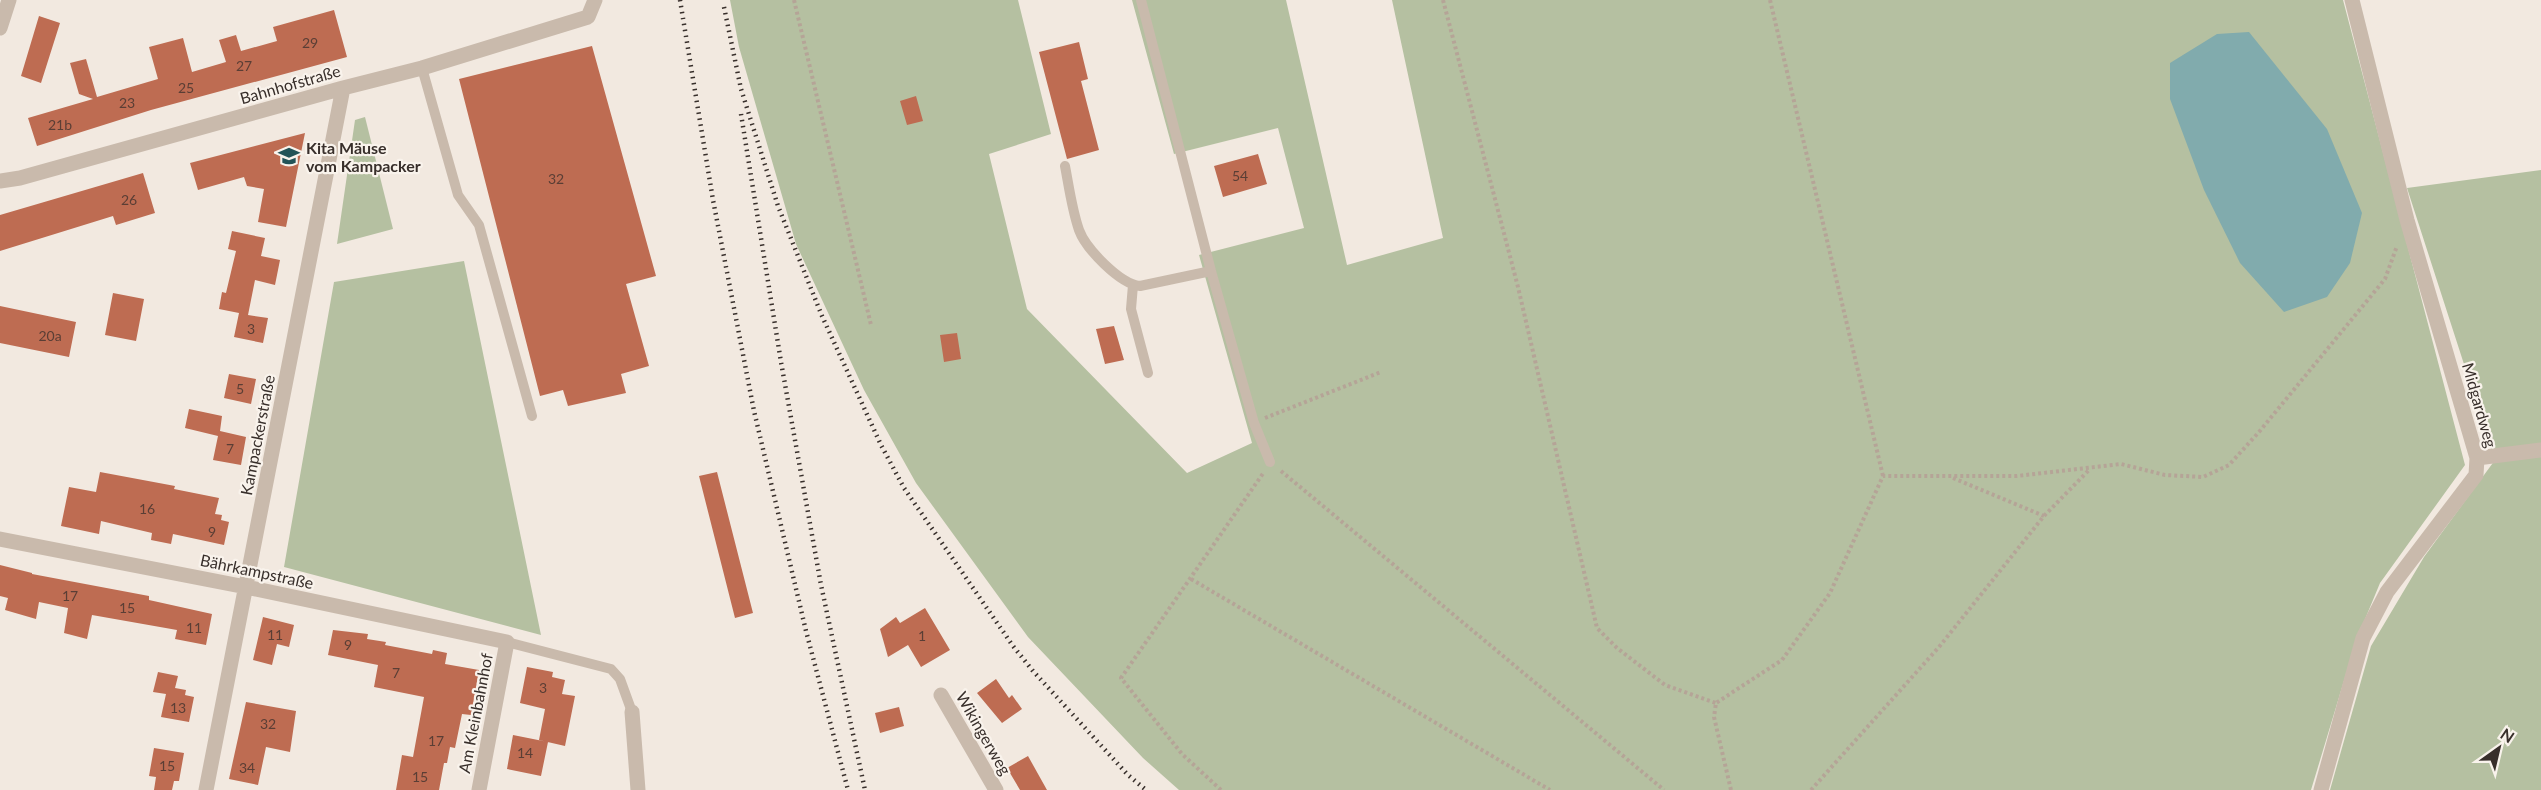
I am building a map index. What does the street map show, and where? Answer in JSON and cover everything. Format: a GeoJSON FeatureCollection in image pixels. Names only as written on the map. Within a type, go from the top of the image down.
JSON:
{"type":"FeatureCollection","features":[{"type":"Feature","properties":{"kind":"street"},"geometry":{"type":"LineString","coordinates":[[0,28],[9,0]]}},
{"type":"Feature","properties":{"kind":"street","name":"Bahnhofstraße"},"geometry":{"type":"LineString","coordinates":[[0,181],[20,178],[343,87],[422,68],[588,16],[595,0]]}},
{"type":"Feature","properties":{"kind":"street","name":"Midgardweg"},"geometry":{"type":"LineString","coordinates":[[2321,790],[2363,638],[2387,592],[2476,475],[2477,458],[2407,220],[2352,0]]}},
{"type":"Feature","properties":{"kind":"street","name":"Kampackerstraße"},"geometry":{"type":"LineString","coordinates":[[207,790],[343,87]]}},
{"type":"Feature","properties":{"kind":"street"},"geometry":{"type":"LineString","coordinates":[[2477,458],[2541,450]]}},
{"type":"Feature","properties":{"kind":"street","name":"Bährkampstraße"},"geometry":{"type":"LineString","coordinates":[[0,539],[246,587],[507,642]]}},
{"type":"Feature","properties":{"kind":"street","name":"Am Kleinbahnhof"},"geometry":{"type":"LineString","coordinates":[[479,790],[507,642]]}},
{"type":"Feature","properties":{"kind":"street","name":"Wikingerweg"},"geometry":{"type":"LineString","coordinates":[[941,694],[996,790]]}},
{"type":"Feature","properties":{"kind":"street"},"geometry":{"type":"LineString","coordinates":[[632,712],[638,790]]}},
{"type":"Feature","properties":{"kind":"lane"},"geometry":{"type":"LineString","coordinates":[[1141,0],[1211,271],[1254,423],[1270,462]]}},
{"type":"Feature","properties":{"kind":"lane"},"geometry":{"type":"LineString","coordinates":[[422,68],[458,195],[479,225],[532,416]]}},
{"type":"Feature","properties":{"kind":"lane"},"geometry":{"type":"LineString","coordinates":[[1065,166],[1080,231],[1096,254],[1120,278],[1140,286],[1211,271]]}},
{"type":"Feature","properties":{"kind":"lane"},"geometry":{"type":"LineString","coordinates":[[1133,285],[1131,309],[1148,373]]}},
{"type":"Feature","properties":{"kind":"lane"},"geometry":{"type":"LineString","coordinates":[[507,642],[611,669],[620,679],[632,712]]}},
{"type":"Feature","properties":{"kind":"path"},"geometry":{"type":"LineString","coordinates":[[794,0],[871,325]]}},
{"type":"Feature","properties":{"kind":"path"},"geometry":{"type":"LineString","coordinates":[[1443,0],[1518,287],[1597,628],[1617,648],[1665,685],[1716,703]]}},
{"type":"Feature","properties":{"kind":"path"},"geometry":{"type":"LineString","coordinates":[[1731,790],[1714,717],[1716,703],[1782,660],[1830,593],[1883,476],[1770,0]]}},
{"type":"Feature","properties":{"kind":"path"},"geometry":{"type":"LineString","coordinates":[[1883,476],[2017,476],[2121,464],[2165,475],[2203,477],[2229,465],[2385,279],[2407,220]]}},
{"type":"Feature","properties":{"kind":"path"},"geometry":{"type":"LineString","coordinates":[[1254,423],[1381,372]]}},
{"type":"Feature","properties":{"kind":"path"},"geometry":{"type":"LineString","coordinates":[[1221,790],[1182,754],[1121,678],[1270,462],[1664,790]]}},
{"type":"Feature","properties":{"kind":"path"},"geometry":{"type":"LineString","coordinates":[[1811,790],[1939,646],[2044,516],[2090,469]]}},
{"type":"Feature","properties":{"kind":"path"},"geometry":{"type":"LineString","coordinates":[[1950,476],[2044,516]]}},
{"type":"Feature","properties":{"kind":"path"},"geometry":{"type":"LineString","coordinates":[[1191,579],[1550,790]]}},
{"type":"Feature","properties":{"kind":"green space"},"geometry":{"type":"Polygon","coordinates":[[[730,0],[1018,0],[1051,134],[989,154],[1027,309],[1187,473],[1252,443],[1199,255],[1304,228],[1278,128],[1174,154],[1132,0],[1286,0],[1347,265],[1443,238],[1392,0],[2343,0],[2465,465],[2380,583],[2356,641],[2311,790],[1179,790],[1143,758],[1028,637],[916,483],[864,390],[796,244],[739,47],[730,0]]]}},
{"type":"Feature","properties":{"kind":"green space"},"geometry":{"type":"Polygon","coordinates":[[[365,117],[393,229],[337,244],[355,120],[365,117]]]}},
{"type":"Feature","properties":{"kind":"green space"},"geometry":{"type":"Polygon","coordinates":[[[2541,170],[2541,790],[2330,790],[2371,646],[2424,557],[2495,460],[2407,188],[2541,170]]]}},
{"type":"Feature","properties":{"kind":"green space"},"geometry":{"type":"Polygon","coordinates":[[[464,261],[541,635],[284,567],[334,282],[464,261]]]}},
{"type":"Feature","properties":{"kind":"water"},"geometry":{"type":"Polygon","coordinates":[[[2249,32],[2327,129],[2362,213],[2350,263],[2327,297],[2284,312],[2240,263],[2204,190],[2170,99],[2170,63],[2217,34],[2249,32]]]}},
{"type":"Feature","properties":{"kind":"building"},"geometry":{"type":"Polygon","coordinates":[[[334,10],[347,57],[151,110],[37,146],[28,118],[93,99],[79,94],[70,63],[86,59],[97,97],[158,79],[149,47],[183,38],[192,72],[226,62],[219,40],[236,35],[241,51],[277,41],[273,27],[334,10]]]}},
{"type":"Feature","properties":{"kind":"building"},"geometry":{"type":"Polygon","coordinates":[[[39,16],[60,23],[41,83],[21,76],[39,16]]]}},
{"type":"Feature","properties":{"kind":"building"},"geometry":{"type":"Polygon","coordinates":[[[1079,42],[1088,79],[1081,81],[1099,150],[1067,159],[1039,52],[1079,42]]]}},
{"type":"Feature","properties":{"kind":"building"},"geometry":{"type":"Polygon","coordinates":[[[592,46],[656,276],[626,284],[649,366],[621,374],[626,393],[568,406],[563,390],[540,396],[459,79],[592,46]]]}},
{"type":"Feature","properties":{"kind":"building"},"geometry":{"type":"Polygon","coordinates":[[[916,96],[923,121],[907,125],[900,101],[916,96]]]}},
{"type":"Feature","properties":{"kind":"building"},"geometry":{"type":"Polygon","coordinates":[[[305,133],[286,227],[258,222],[264,189],[247,186],[244,177],[198,190],[190,163],[305,133]]]}},
{"type":"Feature","properties":{"kind":"building"},"geometry":{"type":"Polygon","coordinates":[[[1258,154],[1267,184],[1223,197],[1214,166],[1258,154]]]}},
{"type":"Feature","properties":{"kind":"building"},"geometry":{"type":"Polygon","coordinates":[[[143,173],[155,213],[116,225],[113,216],[0,251],[0,215],[143,173]]]}},
{"type":"Feature","properties":{"kind":"building"},"geometry":{"type":"Polygon","coordinates":[[[232,231],[265,238],[261,256],[280,260],[275,285],[255,280],[248,315],[268,318],[263,343],[234,337],[239,313],[219,309],[222,292],[226,293],[236,251],[228,249],[232,231]]]}},
{"type":"Feature","properties":{"kind":"building"},"geometry":{"type":"Polygon","coordinates":[[[113,293],[144,299],[136,341],[105,335],[113,293]]]}},
{"type":"Feature","properties":{"kind":"building"},"geometry":{"type":"Polygon","coordinates":[[[0,306],[76,322],[69,357],[0,343],[0,306]]]}},
{"type":"Feature","properties":{"kind":"building"},"geometry":{"type":"Polygon","coordinates":[[[1114,326],[1124,360],[1105,364],[1096,329],[1114,326]]]}},
{"type":"Feature","properties":{"kind":"building"},"geometry":{"type":"Polygon","coordinates":[[[957,333],[961,359],[944,362],[940,335],[957,333]]]}},
{"type":"Feature","properties":{"kind":"building"},"geometry":{"type":"Polygon","coordinates":[[[229,374],[256,379],[251,404],[224,398],[229,374]]]}},
{"type":"Feature","properties":{"kind":"building"},"geometry":{"type":"Polygon","coordinates":[[[189,409],[222,416],[220,431],[246,437],[241,465],[213,460],[218,436],[185,428],[189,409]]]}},
{"type":"Feature","properties":{"kind":"building"},"geometry":{"type":"Polygon","coordinates":[[[100,472],[175,486],[174,489],[219,498],[215,514],[222,515],[221,520],[229,522],[224,545],[173,534],[171,544],[151,540],[152,533],[101,521],[99,534],[61,526],[69,487],[96,492],[100,472]]]}},
{"type":"Feature","properties":{"kind":"building"},"geometry":{"type":"Polygon","coordinates":[[[717,472],[753,613],[735,618],[699,476],[717,472]]]}},
{"type":"Feature","properties":{"kind":"building"},"geometry":{"type":"Polygon","coordinates":[[[0,565],[32,574],[149,596],[149,600],[212,614],[206,645],[175,639],[177,630],[92,615],[87,639],[64,633],[68,608],[39,602],[36,619],[5,610],[8,598],[0,596],[0,565]]]}},
{"type":"Feature","properties":{"kind":"building"},"geometry":{"type":"Polygon","coordinates":[[[925,608],[950,650],[921,667],[908,645],[888,657],[880,629],[896,617],[900,623],[925,608]]]}},
{"type":"Feature","properties":{"kind":"building"},"geometry":{"type":"Polygon","coordinates":[[[263,617],[294,625],[289,647],[277,644],[272,665],[253,660],[263,617]]]}},
{"type":"Feature","properties":{"kind":"building"},"geometry":{"type":"Polygon","coordinates":[[[333,630],[368,634],[367,639],[386,642],[385,645],[432,654],[433,650],[447,653],[445,664],[479,670],[471,715],[462,714],[455,748],[450,747],[447,763],[444,763],[439,790],[396,790],[402,755],[413,757],[424,697],[374,687],[378,665],[328,655],[333,630]]]}},
{"type":"Feature","properties":{"kind":"building"},"geometry":{"type":"Polygon","coordinates":[[[527,667],[553,672],[552,677],[565,680],[562,694],[575,696],[565,746],[539,740],[545,709],[520,703],[527,667]]]}},
{"type":"Feature","properties":{"kind":"building"},"geometry":{"type":"Polygon","coordinates":[[[158,672],[178,676],[175,688],[186,690],[185,695],[194,697],[189,722],[161,717],[166,694],[153,692],[158,672]]]}},
{"type":"Feature","properties":{"kind":"building"},"geometry":{"type":"Polygon","coordinates":[[[996,679],[1009,698],[1012,695],[1022,709],[1002,723],[977,693],[996,679]]]}},
{"type":"Feature","properties":{"kind":"building"},"geometry":{"type":"Polygon","coordinates":[[[246,702],[296,711],[290,752],[266,747],[258,785],[229,779],[246,702]]]}},
{"type":"Feature","properties":{"kind":"building"},"geometry":{"type":"Polygon","coordinates":[[[899,707],[904,726],[880,733],[875,713],[899,707]]]}},
{"type":"Feature","properties":{"kind":"building"},"geometry":{"type":"Polygon","coordinates":[[[513,735],[548,742],[541,776],[507,769],[513,735]]]}},
{"type":"Feature","properties":{"kind":"building"},"geometry":{"type":"Polygon","coordinates":[[[154,748],[184,753],[179,781],[174,781],[172,790],[154,790],[156,777],[149,776],[154,748]]]}},
{"type":"Feature","properties":{"kind":"building"},"geometry":{"type":"Polygon","coordinates":[[[1028,756],[1047,790],[1020,790],[1007,768],[1028,756]]]}},
{"type":"Feature","properties":{"kind":"railway"},"geometry":{"type":"LineString","coordinates":[[680,0],[713,200],[754,411],[806,631],[848,790]]}},
{"type":"Feature","properties":{"kind":"railway"},"geometry":{"type":"LineString","coordinates":[[724,7],[741,89],[778,206],[822,316],[881,445],[904,488],[1013,646],[1033,671],[1128,775],[1146,790]]}},
{"type":"Feature","properties":{"kind":"railway"},"geometry":{"type":"LineString","coordinates":[[741,114],[781,362],[821,585],[865,790]]}},
{"type":"Feature","properties":{"kind":"place","name":"Kita Mäuse vom Kampacker"},"geometry":{"type":"Point","coordinates":[289,156]}}]}
